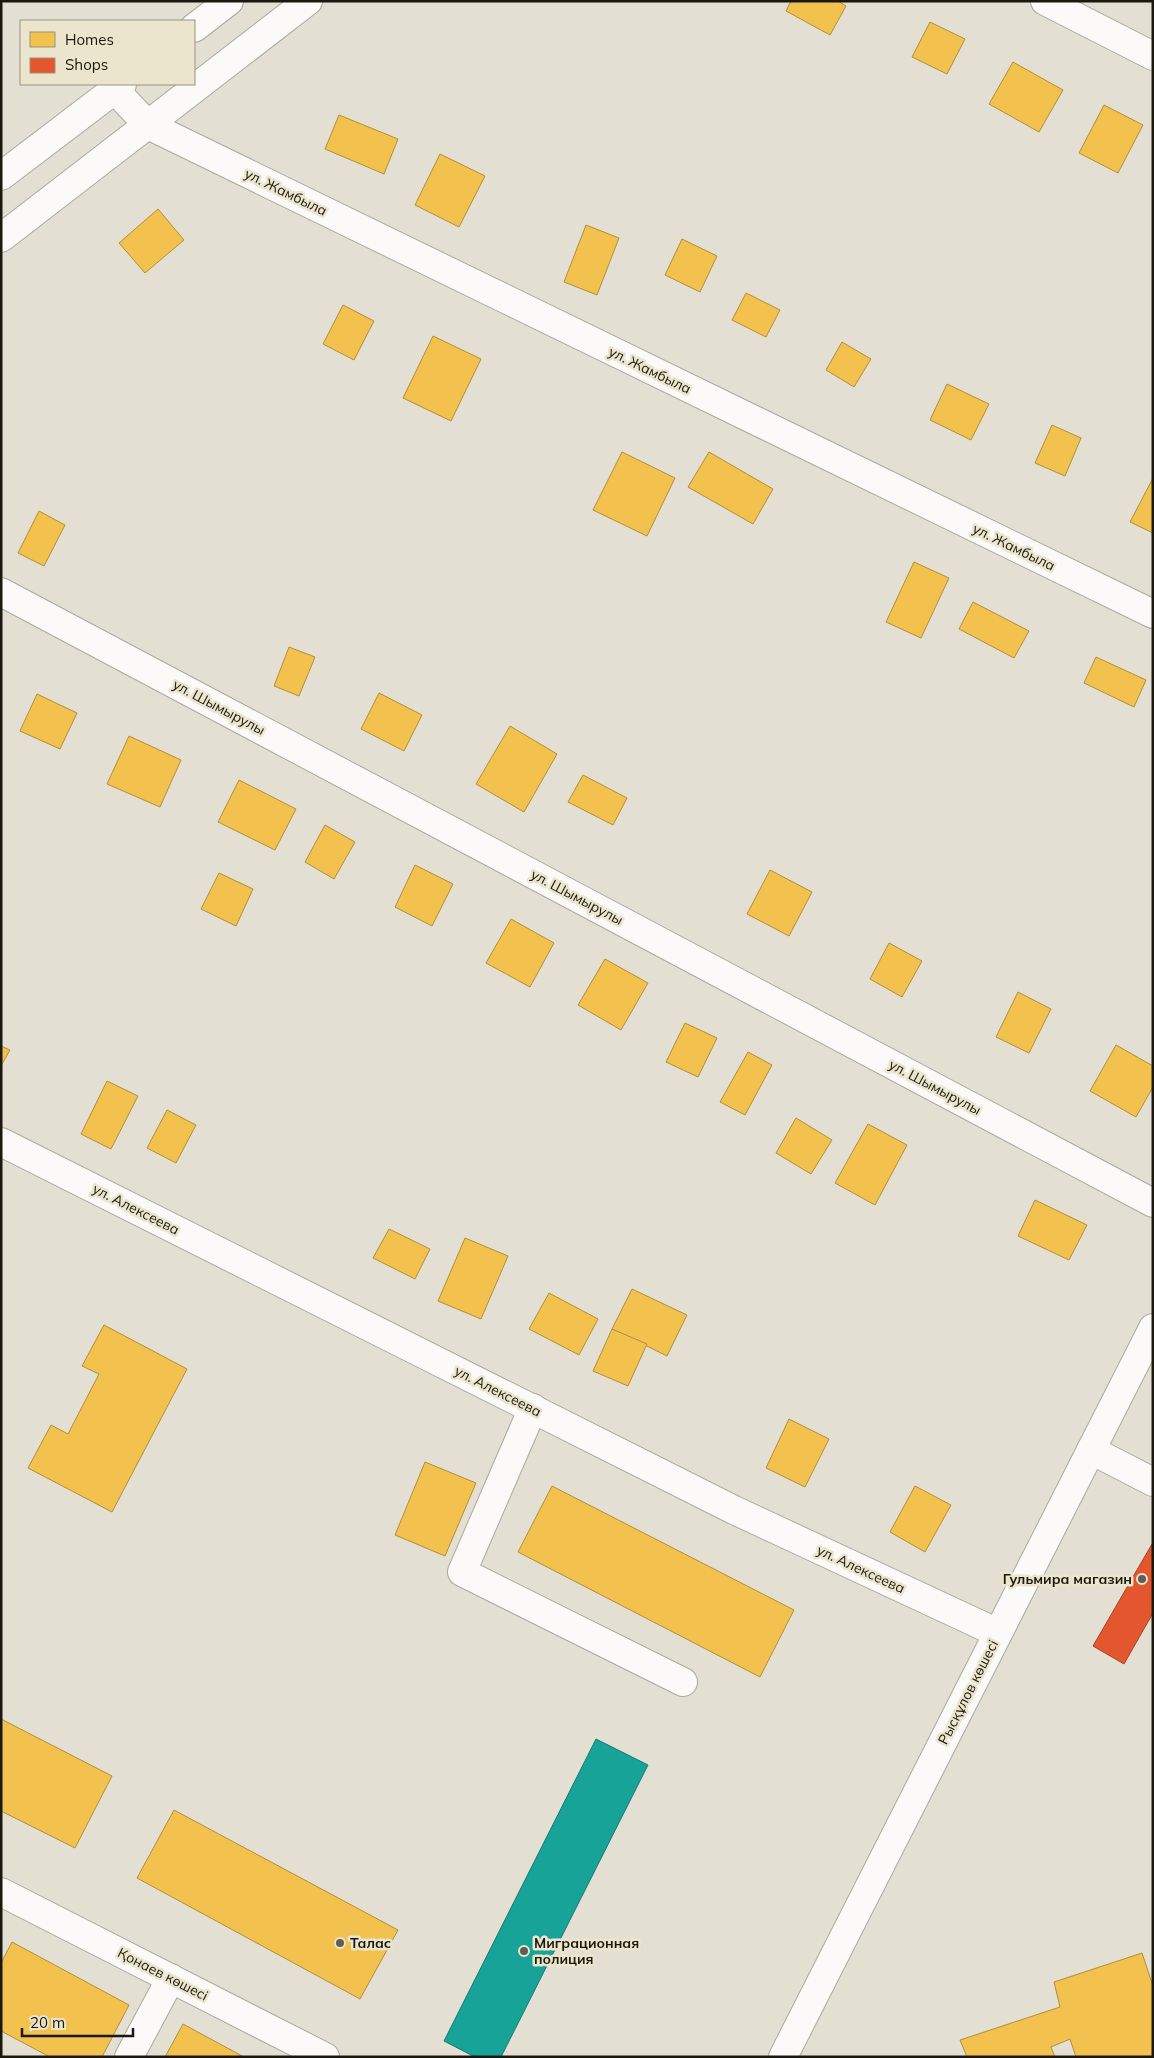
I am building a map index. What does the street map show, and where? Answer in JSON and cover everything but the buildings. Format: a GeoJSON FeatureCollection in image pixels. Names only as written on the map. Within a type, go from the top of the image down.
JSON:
{"type":"FeatureCollection","features":[{"type":"Feature","properties":{"kind":"street"},"geometry":{"type":"LineString","coordinates":[[195,27],[229,1]]}},
{"type":"Feature","properties":{"kind":"street"},"geometry":{"type":"LineString","coordinates":[[1,238],[308,1]]}},
{"type":"Feature","properties":{"kind":"street"},"geometry":{"type":"LineString","coordinates":[[1045,1],[1153,56]]}},
{"type":"Feature","properties":{"kind":"street"},"geometry":{"type":"LineString","coordinates":[[1,176],[118,86],[148,125]]}},
{"type":"Feature","properties":{"kind":"street","name":"ул. Жамбыла"},"geometry":{"type":"LineString","coordinates":[[148,125],[1153,614]]}},
{"type":"Feature","properties":{"kind":"street","name":"ул. Шымырулы"},"geometry":{"type":"LineString","coordinates":[[1,592],[1153,1203]]}},
{"type":"Feature","properties":{"kind":"street","name":"ул. Алексеева"},"geometry":{"type":"LineString","coordinates":[[1,1142],[734,1510],[998,1633]]}},
{"type":"Feature","properties":{"kind":"street","name":"Рысқұлов көшесі"},"geometry":{"type":"LineString","coordinates":[[783,2057],[1153,1328]]}},
{"type":"Feature","properties":{"kind":"street"},"geometry":{"type":"LineString","coordinates":[[533,1408],[462,1572],[683,1682]]}},
{"type":"Feature","properties":{"kind":"street"},"geometry":{"type":"LineString","coordinates":[[1091,1450],[1153,1482]]}},
{"type":"Feature","properties":{"kind":"street","name":"Қонаев көшесі"},"geometry":{"type":"LineString","coordinates":[[1,1892],[325,2057]]}},
{"type":"Feature","properties":{"kind":"street"},"geometry":{"type":"LineString","coordinates":[[130,2057],[171,1978]]}},
{"type":"Feature","properties":{"kind":"place","name":"Гульмира магазин"},"geometry":{"type":"Point","coordinates":[1142,1579]}},
{"type":"Feature","properties":{"kind":"place","name":"Талас"},"geometry":{"type":"Point","coordinates":[340,1943]}},
{"type":"Feature","properties":{"kind":"place","name":"Миграционная полиция"},"geometry":{"type":"Point","coordinates":[524,1951]}}]}
